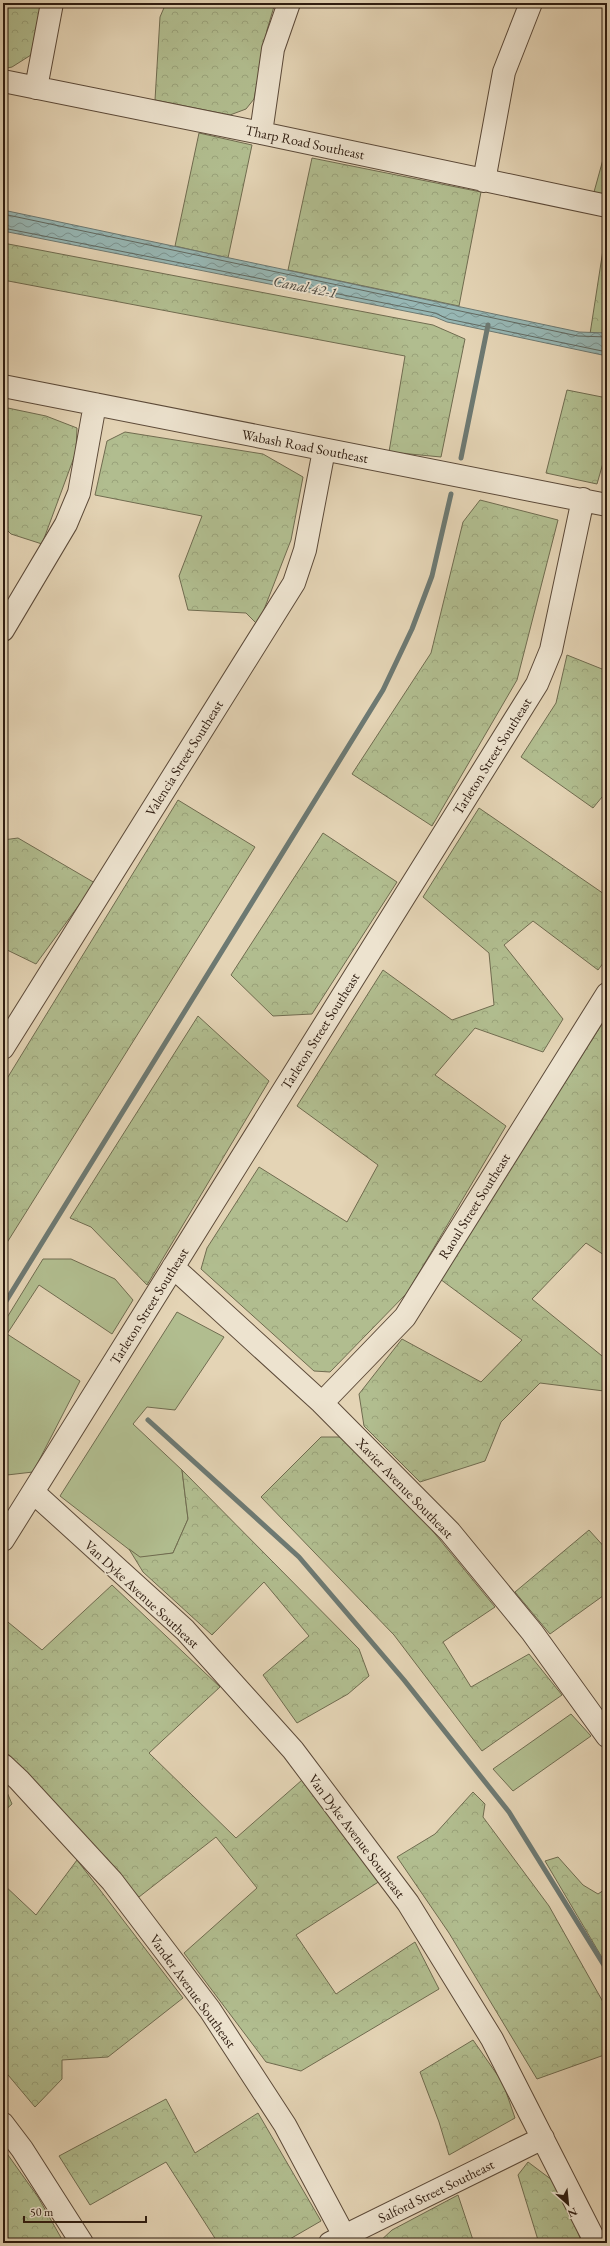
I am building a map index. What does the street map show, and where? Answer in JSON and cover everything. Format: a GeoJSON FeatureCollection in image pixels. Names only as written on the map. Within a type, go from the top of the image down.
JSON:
{"type":"FeatureCollection","features":[{"type":"Feature","properties":{"kind":"street"},"geometry":{"type":"LineString","coordinates":[[36,88],[52,3]]}},
{"type":"Feature","properties":{"kind":"street"},"geometry":{"type":"LineString","coordinates":[[261,133],[273,49],[289,3]]}},
{"type":"Feature","properties":{"kind":"street"},"geometry":{"type":"LineString","coordinates":[[484,181],[504,72],[531,3]]}},
{"type":"Feature","properties":{"kind":"street","name":"Tharp Road Southeast"},"geometry":{"type":"LineString","coordinates":[[3,81],[261,133],[607,206]]}},
{"type":"Feature","properties":{"kind":"street","name":"Wabash Road Southeast"},"geometry":{"type":"LineString","coordinates":[[3,386],[324,450],[583,499],[607,505]]}},
{"type":"Feature","properties":{"kind":"street"},"geometry":{"type":"LineString","coordinates":[[3,630],[66,524],[79,493],[95,404]]}},
{"type":"Feature","properties":{"kind":"street","name":"Valencia Street Southeast"},"geometry":{"type":"LineString","coordinates":[[3,1048],[294,583],[305,550],[324,450]]}},
{"type":"Feature","properties":{"kind":"street","name":"Tarleton Street Southeast"},"geometry":{"type":"LineString","coordinates":[[3,1540],[537,684],[551,650],[583,499]]}},
{"type":"Feature","properties":{"kind":"street","name":"Raoul Street Southeast"},"geometry":{"type":"LineString","coordinates":[[322,1403],[405,1317],[607,994]]}},
{"type":"Feature","properties":{"kind":"street","name":"Xavier Avenue Southeast"},"geometry":{"type":"LineString","coordinates":[[173,1267],[322,1403],[450,1532],[603,1721]]}},
{"type":"Feature","properties":{"kind":"street","name":"Van Dyke Avenue Southeast"},"geometry":{"type":"LineString","coordinates":[[33,1492],[185,1630],[292,1750],[408,1903],[492,2039],[596,2243]]}},
{"type":"Feature","properties":{"kind":"street","name":"Vander Avenue Southeast"},"geometry":{"type":"LineString","coordinates":[[3,1765],[20,1780],[112,1881],[210,2010],[285,2125],[341,2241]]}},
{"type":"Feature","properties":{"kind":"street"},"geometry":{"type":"LineString","coordinates":[[3,2124],[22,2149],[82,2243]]}},
{"type":"Feature","properties":{"kind":"street","name":"Salford Street Southeast"},"geometry":{"type":"LineString","coordinates":[[341,2241],[543,2138]]}},
{"type":"Feature","properties":{"kind":"green space"},"geometry":{"type":"Polygon","coordinates":[[[3,3],[41,3],[31,55],[12,67],[3,69],[3,3]]]}},
{"type":"Feature","properties":{"kind":"green space"},"geometry":{"type":"Polygon","coordinates":[[[166,3],[275,3],[267,30],[254,99],[246,109],[230,115],[155,100],[160,17],[166,3]]]}},
{"type":"Feature","properties":{"kind":"green space"},"geometry":{"type":"Polygon","coordinates":[[[199,133],[252,145],[228,258],[175,246],[199,133]]]}},
{"type":"Feature","properties":{"kind":"green space"},"geometry":{"type":"Polygon","coordinates":[[[607,145],[607,195],[594,192],[607,145]]]}},
{"type":"Feature","properties":{"kind":"green space"},"geometry":{"type":"Polygon","coordinates":[[[312,158],[481,192],[459,306],[288,270],[312,158]]]}},
{"type":"Feature","properties":{"kind":"green space"},"geometry":{"type":"Polygon","coordinates":[[[607,224],[607,333],[590,334],[607,224]]]}},
{"type":"Feature","properties":{"kind":"green space"},"geometry":{"type":"Polygon","coordinates":[[[3,243],[433,325],[465,339],[441,457],[389,452],[405,356],[3,280],[3,243]]]}},
{"type":"Feature","properties":{"kind":"green space"},"geometry":{"type":"Polygon","coordinates":[[[567,390],[607,398],[607,449],[597,484],[546,473],[567,390]]]}},
{"type":"Feature","properties":{"kind":"green space"},"geometry":{"type":"Polygon","coordinates":[[[3,407],[46,416],[77,428],[76,452],[42,544],[11,534],[3,526],[3,407]]]}},
{"type":"Feature","properties":{"kind":"green space"},"geometry":{"type":"Polygon","coordinates":[[[125,432],[263,454],[303,477],[291,540],[258,625],[246,613],[188,610],[179,576],[202,516],[95,495],[107,441],[125,432]]]}},
{"type":"Feature","properties":{"kind":"green space"},"geometry":{"type":"Polygon","coordinates":[[[480,500],[558,520],[517,680],[432,826],[352,774],[431,653],[463,522],[480,500]]]}},
{"type":"Feature","properties":{"kind":"green space"},"geometry":{"type":"Polygon","coordinates":[[[567,655],[607,671],[607,791],[593,808],[521,757],[556,703],[567,655]]]}},
{"type":"Feature","properties":{"kind":"green space"},"geometry":{"type":"Polygon","coordinates":[[[178,800],[255,847],[3,1249],[3,1085],[178,800]]]}},
{"type":"Feature","properties":{"kind":"green space"},"geometry":{"type":"Polygon","coordinates":[[[479,808],[607,896],[607,958],[598,970],[533,921],[504,945],[563,1019],[543,1052],[475,1028],[435,1075],[506,1126],[407,1293],[330,1372],[314,1371],[201,1269],[207,1248],[259,1167],[347,1222],[378,1165],[297,1106],[383,970],[452,1020],[494,1005],[489,953],[423,897],[479,808]]]}},
{"type":"Feature","properties":{"kind":"green space"},"geometry":{"type":"Polygon","coordinates":[[[323,833],[397,882],[312,1014],[273,1016],[231,975],[323,833]]]}},
{"type":"Feature","properties":{"kind":"green space"},"geometry":{"type":"Polygon","coordinates":[[[18,838],[95,883],[36,964],[3,948],[3,840],[18,838]]]}},
{"type":"Feature","properties":{"kind":"green space"},"geometry":{"type":"Polygon","coordinates":[[[198,1016],[269,1081],[147,1285],[91,1227],[70,1218],[198,1016]]]}},
{"type":"Feature","properties":{"kind":"green space"},"geometry":{"type":"Polygon","coordinates":[[[607,1016],[607,1257],[586,1243],[532,1299],[607,1360],[607,1387],[604,1391],[540,1383],[501,1422],[485,1461],[420,1482],[364,1426],[359,1394],[402,1339],[481,1382],[522,1340],[440,1279],[607,1016]]]}},
{"type":"Feature","properties":{"kind":"green space"},"geometry":{"type":"Polygon","coordinates":[[[43,1259],[71,1259],[115,1279],[133,1300],[112,1334],[39,1285],[7,1334],[80,1381],[33,1472],[7,1475],[3,1473],[3,1324],[43,1259]]]}},
{"type":"Feature","properties":{"kind":"green space"},"geometry":{"type":"Polygon","coordinates":[[[177,1312],[224,1337],[175,1410],[147,1407],[133,1424],[182,1470],[188,1519],[173,1553],[140,1558],[60,1496],[177,1312]]]}},
{"type":"Feature","properties":{"kind":"green space"},"geometry":{"type":"Polygon","coordinates":[[[321,1437],[341,1437],[422,1518],[495,1607],[443,1642],[471,1687],[529,1654],[562,1695],[482,1751],[394,1635],[261,1497],[321,1437]]]}},
{"type":"Feature","properties":{"kind":"green space"},"geometry":{"type":"Polygon","coordinates":[[[182,1470],[359,1649],[369,1676],[348,1694],[297,1723],[263,1675],[309,1636],[264,1582],[212,1635],[143,1572],[129,1549],[140,1557],[173,1553],[188,1519],[182,1470]]]}},
{"type":"Feature","properties":{"kind":"green space"},"geometry":{"type":"Polygon","coordinates":[[[589,1530],[607,1550],[607,1593],[550,1634],[515,1592],[589,1530]]]}},
{"type":"Feature","properties":{"kind":"green space"},"geometry":{"type":"Polygon","coordinates":[[[112,1585],[220,1687],[149,1753],[236,1838],[302,1780],[380,1881],[296,1935],[336,1994],[415,1942],[439,1989],[301,2071],[266,2062],[184,1953],[257,1888],[216,1837],[139,1897],[3,1754],[3,1618],[42,1650],[112,1585]]]}},
{"type":"Feature","properties":{"kind":"green space"},"geometry":{"type":"Polygon","coordinates":[[[571,1714],[591,1736],[513,1791],[493,1769],[571,1714]]]}},
{"type":"Feature","properties":{"kind":"green space"},"geometry":{"type":"Polygon","coordinates":[[[3,1783],[12,1804],[3,1812],[3,1783]]]}},
{"type":"Feature","properties":{"kind":"green space"},"geometry":{"type":"Polygon","coordinates":[[[473,1792],[485,1804],[483,1817],[549,1906],[607,2009],[607,2054],[537,2079],[449,1933],[397,1857],[435,1834],[473,1792]]]}},
{"type":"Feature","properties":{"kind":"green space"},"geometry":{"type":"Polygon","coordinates":[[[558,1857],[583,1885],[598,1894],[607,1888],[607,1966],[545,1861],[558,1857]]]}},
{"type":"Feature","properties":{"kind":"green space"},"geometry":{"type":"Polygon","coordinates":[[[77,1860],[183,1998],[108,2057],[62,2060],[62,2079],[35,2107],[3,2069],[3,1884],[36,1915],[77,1860]]]}},
{"type":"Feature","properties":{"kind":"green space"},"geometry":{"type":"Polygon","coordinates":[[[473,2040],[503,2083],[515,2118],[449,2155],[439,2122],[420,2072],[473,2040]]]}},
{"type":"Feature","properties":{"kind":"green space"},"geometry":{"type":"Polygon","coordinates":[[[166,2099],[195,2153],[258,2113],[321,2221],[283,2243],[218,2243],[166,2162],[90,2205],[59,2156],[166,2099]]]}},
{"type":"Feature","properties":{"kind":"green space"},"geometry":{"type":"Polygon","coordinates":[[[3,2148],[38,2197],[64,2243],[3,2243],[3,2148]]]}},
{"type":"Feature","properties":{"kind":"green space"},"geometry":{"type":"Polygon","coordinates":[[[528,2162],[560,2186],[582,2243],[528,2243],[538,2240],[518,2175],[528,2162]]]}},
{"type":"Feature","properties":{"kind":"green space"},"geometry":{"type":"Polygon","coordinates":[[[458,2195],[474,2243],[378,2243],[392,2230],[458,2195]]]}},
{"type":"Feature","properties":{"kind":"water","name":"Canal 42-1"},"geometry":{"type":"Polygon","coordinates":[[[3,210],[579,332],[607,333],[607,356],[447,322],[435,317],[3,231],[3,210]]]}},
{"type":"Feature","properties":{"kind":"waterway"},"geometry":{"type":"LineString","coordinates":[[461,458],[488,325]]}},
{"type":"Feature","properties":{"kind":"waterway"},"geometry":{"type":"LineString","coordinates":[[3,1306],[383,690],[412,629],[432,576],[451,494]]}},
{"type":"Feature","properties":{"kind":"waterway"},"geometry":{"type":"LineString","coordinates":[[148,1420],[299,1557],[404,1680],[509,1812],[607,1970]]}}]}
